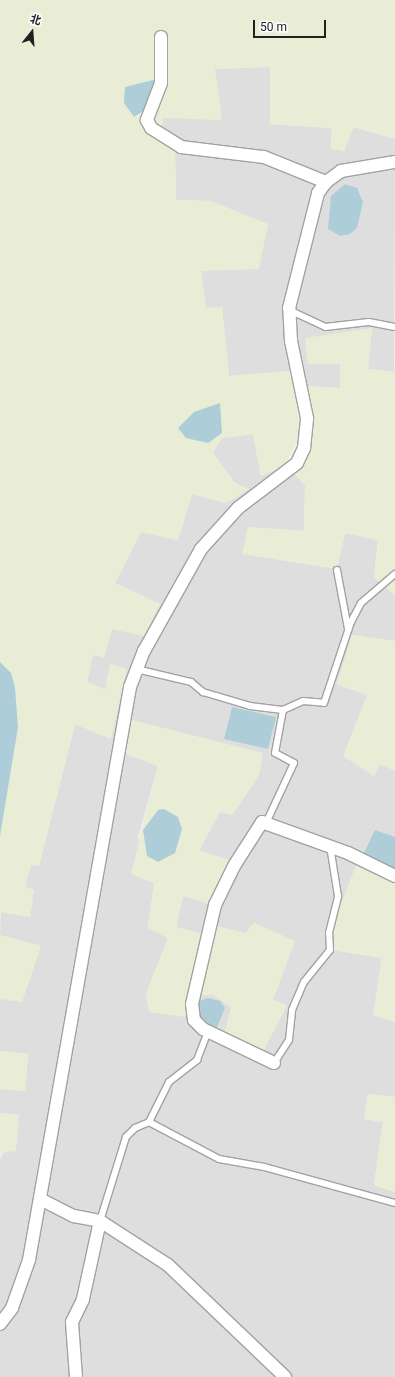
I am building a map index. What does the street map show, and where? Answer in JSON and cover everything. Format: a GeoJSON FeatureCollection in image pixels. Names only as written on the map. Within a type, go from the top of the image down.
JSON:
{"type":"FeatureCollection","features":[{"type":"Feature","properties":{"kind":"street"},"geometry":{"type":"LineString","coordinates":[[161,37],[161,83],[147,120],[151,128],[181,147],[264,157],[326,182]]}},
{"type":"Feature","properties":{"kind":"street"},"geometry":{"type":"LineString","coordinates":[[0,1324],[12,1308],[25,1275],[40,1199],[122,717],[136,669],[183,578],[209,538],[238,508],[297,463],[303,452],[307,418],[291,341],[289,310],[316,200],[326,182],[342,172],[395,162]]}},
{"type":"Feature","properties":{"kind":"street"},"geometry":{"type":"LineString","coordinates":[[274,1063],[208,1032],[194,1020],[192,1004],[211,919],[234,866],[262,822],[330,846],[395,876]]}},
{"type":"Feature","properties":{"kind":"street"},"geometry":{"type":"LineString","coordinates":[[40,1199],[74,1216],[100,1221],[168,1265],[285,1377]]}},
{"type":"Feature","properties":{"kind":"street"},"geometry":{"type":"LineString","coordinates":[[76,1377],[72,1322],[83,1299],[100,1221]]}},
{"type":"Feature","properties":{"kind":"lane"},"geometry":{"type":"LineString","coordinates":[[289,310],[325,327],[369,322],[395,327]]}},
{"type":"Feature","properties":{"kind":"lane"},"geometry":{"type":"LineString","coordinates":[[337,570],[348,629]]}},
{"type":"Feature","properties":{"kind":"lane"},"geometry":{"type":"LineString","coordinates":[[136,669],[191,682],[203,692],[250,706],[283,710],[303,701],[324,703],[348,629],[361,603],[395,574]]}},
{"type":"Feature","properties":{"kind":"lane"},"geometry":{"type":"LineString","coordinates":[[266,823],[294,763],[275,753],[283,710]]}},
{"type":"Feature","properties":{"kind":"lane"},"geometry":{"type":"LineString","coordinates":[[274,1063],[289,1040],[292,1010],[306,978],[330,950],[329,933],[338,896],[330,846]]}},
{"type":"Feature","properties":{"kind":"lane"},"geometry":{"type":"LineString","coordinates":[[100,1221],[126,1137],[135,1128],[149,1122],[169,1082],[197,1060],[208,1032]]}},
{"type":"Feature","properties":{"kind":"lane"},"geometry":{"type":"LineString","coordinates":[[149,1122],[219,1159],[264,1168],[395,1203]]}},
{"type":"Feature","properties":{"kind":"shaded area"},"geometry":{"type":"Polygon","coordinates":[[[270,67],[270,124],[332,128],[331,149],[344,151],[353,127],[395,139],[394,372],[368,369],[372,328],[340,364],[340,388],[294,386],[292,371],[229,376],[222,308],[206,308],[201,270],[259,269],[211,201],[176,200],[175,150],[160,141],[163,118],[215,69],[270,67]]]}},
{"type":"Feature","properties":{"kind":"shaded area"},"geometry":{"type":"Polygon","coordinates":[[[253,434],[261,476],[285,465],[305,485],[304,531],[248,527],[337,569],[345,533],[378,540],[374,577],[395,596],[395,641],[352,635],[337,684],[367,695],[374,776],[380,763],[395,771],[395,881],[356,866],[331,935],[333,950],[382,958],[373,1015],[395,1022],[395,1097],[368,1094],[364,1119],[383,1122],[374,1185],[395,1192],[395,1377],[0,1377],[0,1160],[19,1115],[0,1113],[0,1089],[25,1091],[28,1054],[0,1051],[0,999],[41,946],[0,935],[1,910],[30,917],[34,890],[25,887],[31,865],[39,866],[75,724],[111,739],[105,690],[87,682],[93,655],[104,657],[112,629],[160,604],[115,583],[141,532],[178,540],[192,494],[226,503],[249,489],[235,483],[213,453],[221,438],[253,434]],[[263,753],[158,766],[138,837],[154,883],[148,928],[168,938],[146,994],[185,1017],[186,998],[212,994],[231,1007],[287,1006],[273,1000],[245,933],[212,926],[210,937],[176,927],[183,896],[209,903],[229,860],[199,851],[220,811],[232,815],[258,777],[263,753]]]}},
{"type":"Feature","properties":{"kind":"green space"},"geometry":{"type":"Polygon","coordinates":[[[0,0],[395,0],[395,139],[354,127],[344,151],[331,149],[332,128],[270,124],[270,67],[215,69],[222,120],[163,118],[161,141],[175,150],[176,200],[211,201],[268,224],[259,269],[201,271],[206,308],[222,307],[229,376],[292,371],[300,434],[285,465],[261,476],[253,434],[222,438],[213,453],[235,483],[249,489],[226,503],[192,494],[178,540],[141,532],[115,583],[160,604],[144,636],[112,629],[104,657],[93,655],[87,681],[105,690],[110,664],[127,669],[111,739],[75,724],[39,866],[31,865],[25,887],[34,890],[30,917],[0,912],[0,0]]]}},
{"type":"Feature","properties":{"kind":"green space"},"geometry":{"type":"Polygon","coordinates":[[[372,328],[368,369],[394,372],[395,367],[395,596],[374,577],[378,540],[345,533],[337,569],[242,554],[248,527],[304,531],[305,485],[294,474],[306,459],[313,437],[308,386],[340,388],[340,364],[308,364],[305,338],[372,328]]]}},
{"type":"Feature","properties":{"kind":"green space"},"geometry":{"type":"Polygon","coordinates":[[[352,635],[395,641],[395,771],[380,764],[374,776],[343,756],[367,695],[337,684],[352,635]]]}},
{"type":"Feature","properties":{"kind":"green space"},"geometry":{"type":"Polygon","coordinates":[[[128,719],[263,753],[258,777],[232,815],[220,812],[199,850],[229,860],[209,904],[183,896],[176,927],[210,936],[212,925],[245,933],[254,923],[295,941],[273,1000],[287,1006],[262,1053],[224,1035],[231,1007],[212,994],[186,998],[185,1017],[149,1012],[146,994],[168,938],[148,928],[154,883],[131,874],[158,766],[122,753],[128,719]]]}},
{"type":"Feature","properties":{"kind":"green space"},"geometry":{"type":"Polygon","coordinates":[[[356,866],[395,881],[395,1022],[373,1015],[382,958],[333,950],[331,935],[338,911],[356,866]]]}},
{"type":"Feature","properties":{"kind":"green space"},"geometry":{"type":"Polygon","coordinates":[[[0,935],[41,946],[22,1002],[0,999],[0,935]]]}},
{"type":"Feature","properties":{"kind":"green space"},"geometry":{"type":"Polygon","coordinates":[[[0,1051],[28,1054],[25,1091],[0,1089],[0,1051]]]}},
{"type":"Feature","properties":{"kind":"green space"},"geometry":{"type":"Polygon","coordinates":[[[368,1094],[395,1097],[395,1192],[374,1185],[383,1122],[364,1119],[368,1094]]]}},
{"type":"Feature","properties":{"kind":"green space"},"geometry":{"type":"Polygon","coordinates":[[[0,1113],[19,1115],[16,1151],[1,1153],[0,1160],[0,1113]]]}},
{"type":"Feature","properties":{"kind":"water"},"geometry":{"type":"Polygon","coordinates":[[[157,79],[148,108],[134,117],[124,103],[125,87],[157,79]]]}},
{"type":"Feature","properties":{"kind":"water"},"geometry":{"type":"Polygon","coordinates":[[[345,184],[357,188],[363,202],[357,228],[350,234],[340,236],[328,229],[331,196],[345,184]]]}},
{"type":"Feature","properties":{"kind":"water"},"geometry":{"type":"Polygon","coordinates":[[[220,403],[222,433],[208,443],[186,438],[178,428],[194,412],[220,403]]]}},
{"type":"Feature","properties":{"kind":"water"},"geometry":{"type":"Polygon","coordinates":[[[0,662],[11,673],[15,688],[18,727],[0,836],[0,662]]]}},
{"type":"Feature","properties":{"kind":"water"},"geometry":{"type":"Polygon","coordinates":[[[232,707],[276,717],[268,749],[224,739],[232,707]]]}},
{"type":"Feature","properties":{"kind":"water"},"geometry":{"type":"Polygon","coordinates":[[[164,809],[178,817],[182,829],[175,853],[158,862],[147,856],[143,830],[158,810],[164,809]]]}},
{"type":"Feature","properties":{"kind":"water"},"geometry":{"type":"Polygon","coordinates":[[[375,830],[395,837],[395,873],[362,857],[375,830]]]}},
{"type":"Feature","properties":{"kind":"water"},"geometry":{"type":"Polygon","coordinates":[[[208,998],[220,1001],[225,1008],[216,1029],[199,1019],[196,1002],[208,998]]]}}]}
